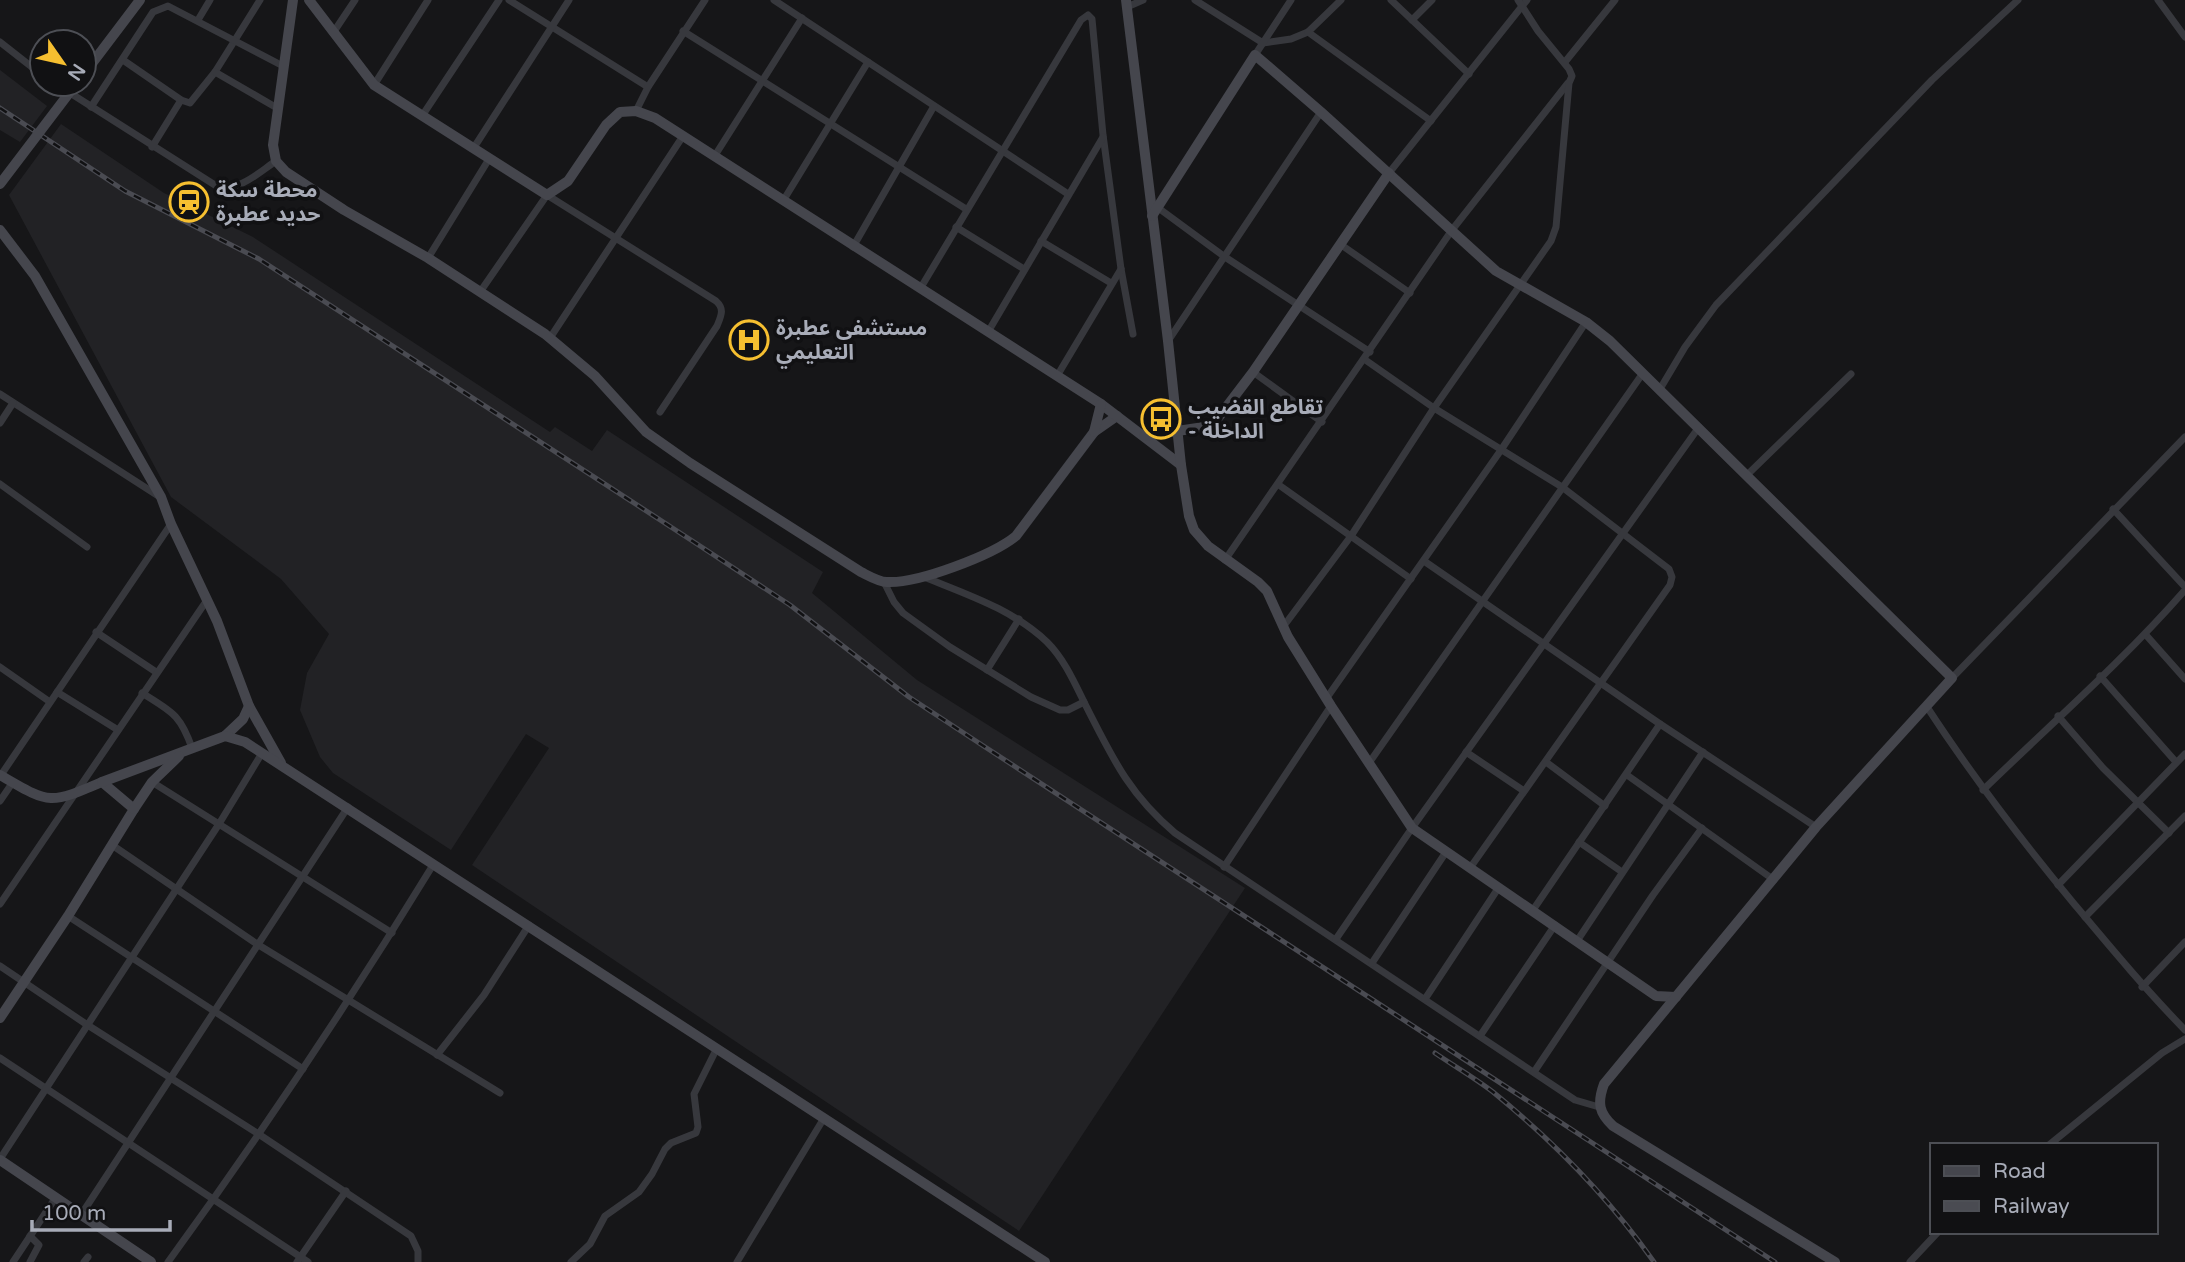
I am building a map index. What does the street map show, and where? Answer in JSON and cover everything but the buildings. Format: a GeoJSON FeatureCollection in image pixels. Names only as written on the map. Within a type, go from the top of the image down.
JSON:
{"type":"FeatureCollection","features":[{"type":"Feature","properties":{"kind":"street"},"geometry":{"type":"LineString","coordinates":[[98,56],[140,0]]}},
{"type":"Feature","properties":{"kind":"street"},"geometry":{"type":"LineString","coordinates":[[198,20],[211,0]]}},
{"type":"Feature","properties":{"kind":"street"},"geometry":{"type":"LineString","coordinates":[[123,60],[181,100],[187,103],[194,101],[260,0]]}},
{"type":"Feature","properties":{"kind":"street"},"geometry":{"type":"LineString","coordinates":[[293,0],[273,145],[276,161],[286,172],[344,210],[428,258],[550,338],[595,376],[646,432],[862,572],[884,582],[902,582],[924,577],[1004,546],[1016,536],[1094,432],[1117,416]]}},
{"type":"Feature","properties":{"kind":"street"},"geometry":{"type":"LineString","coordinates":[[309,0],[374,85],[721,306],[722,313],[717,326],[660,412]]}},
{"type":"Feature","properties":{"kind":"street"},"geometry":{"type":"LineString","coordinates":[[333,33],[355,0]]}},
{"type":"Feature","properties":{"kind":"street"},"geometry":{"type":"LineString","coordinates":[[374,85],[428,0]]}},
{"type":"Feature","properties":{"kind":"street"},"geometry":{"type":"LineString","coordinates":[[422,117],[499,0]]}},
{"type":"Feature","properties":{"kind":"street"},"geometry":{"type":"LineString","coordinates":[[509,0],[648,87]]}},
{"type":"Feature","properties":{"kind":"street"},"geometry":{"type":"LineString","coordinates":[[473,149],[569,0]]}},
{"type":"Feature","properties":{"kind":"street"},"geometry":{"type":"LineString","coordinates":[[636,111],[648,87],[705,0]]}},
{"type":"Feature","properties":{"kind":"street"},"geometry":{"type":"LineString","coordinates":[[775,0],[1068,194]]}},
{"type":"Feature","properties":{"kind":"street"},"geometry":{"type":"LineString","coordinates":[[1143,0],[1126,3],[1154,211],[1181,466],[1187,508],[1194,530],[1208,546],[1267,591],[1283,626],[1328,702],[1412,828],[1656,996],[1676,997]]}},
{"type":"Feature","properties":{"kind":"street"},"geometry":{"type":"LineString","coordinates":[[1195,0],[1263,43],[1291,39],[1308,32],[1340,0]]}},
{"type":"Feature","properties":{"kind":"street"},"geometry":{"type":"LineString","coordinates":[[1154,211],[1291,0]]}},
{"type":"Feature","properties":{"kind":"street"},"geometry":{"type":"LineString","coordinates":[[1391,0],[1469,74]]}},
{"type":"Feature","properties":{"kind":"street"},"geometry":{"type":"LineString","coordinates":[[1412,20],[1432,0]]}},
{"type":"Feature","properties":{"kind":"street"},"geometry":{"type":"LineString","coordinates":[[1144,436],[1211,425],[1253,372],[1389,173],[1469,74],[1520,4],[1527,0]]}},
{"type":"Feature","properties":{"kind":"street"},"geometry":{"type":"LineString","coordinates":[[1565,62],[1615,0]]}},
{"type":"Feature","properties":{"kind":"street"},"geometry":{"type":"LineString","coordinates":[[1660,389],[1685,347],[1716,305],[1932,80],[2018,0]]}},
{"type":"Feature","properties":{"kind":"street"},"geometry":{"type":"LineString","coordinates":[[2158,0],[2185,37]]}},
{"type":"Feature","properties":{"kind":"street"},"geometry":{"type":"LineString","coordinates":[[1225,560],[1452,230],[1569,83],[1572,76],[1565,62],[1520,4]]}},
{"type":"Feature","properties":{"kind":"street"},"geometry":{"type":"LineString","coordinates":[[91,107],[153,12],[168,6],[283,66]]}},
{"type":"Feature","properties":{"kind":"street"},"geometry":{"type":"LineString","coordinates":[[920,289],[1001,150],[1081,20],[1088,15],[1092,19],[1103,135],[1121,269],[1133,334]]}},
{"type":"Feature","properties":{"kind":"street"},"geometry":{"type":"LineString","coordinates":[[714,157],[802,18]]}},
{"type":"Feature","properties":{"kind":"street"},"geometry":{"type":"LineString","coordinates":[[683,32],[966,209]]}},
{"type":"Feature","properties":{"kind":"street"},"geometry":{"type":"LineString","coordinates":[[1308,32],[1431,121]]}},
{"type":"Feature","properties":{"kind":"street"},"geometry":{"type":"LineString","coordinates":[[0,42],[28,64]]}},
{"type":"Feature","properties":{"kind":"street"},"geometry":{"type":"LineString","coordinates":[[1255,55],[1496,271],[1586,322],[1610,341],[1952,678]]}},
{"type":"Feature","properties":{"kind":"street"},"geometry":{"type":"LineString","coordinates":[[783,201],[869,62]]}},
{"type":"Feature","properties":{"kind":"street"},"geometry":{"type":"LineString","coordinates":[[215,72],[277,108]]}},
{"type":"Feature","properties":{"kind":"street"},"geometry":{"type":"LineString","coordinates":[[1283,626],[1351,536],[1434,408],[1546,249],[1556,227],[1569,83]]}},
{"type":"Feature","properties":{"kind":"street"},"geometry":{"type":"LineString","coordinates":[[0,184],[65,98]]}},
{"type":"Feature","properties":{"kind":"street"},"geometry":{"type":"LineString","coordinates":[[77,98],[218,187],[237,187],[276,161]]}},
{"type":"Feature","properties":{"kind":"street"},"geometry":{"type":"LineString","coordinates":[[152,147],[181,100]]}},
{"type":"Feature","properties":{"kind":"street"},"geometry":{"type":"LineString","coordinates":[[853,247],[934,106]]}},
{"type":"Feature","properties":{"kind":"street"},"geometry":{"type":"LineString","coordinates":[[480,292],[547,195],[568,181],[607,125],[620,113],[636,111],[655,118],[1101,404],[1181,466]]}},
{"type":"Feature","properties":{"kind":"street"},"geometry":{"type":"LineString","coordinates":[[1168,341],[1321,112]]}},
{"type":"Feature","properties":{"kind":"street"},"geometry":{"type":"LineString","coordinates":[[988,332],[1103,135]]}},
{"type":"Feature","properties":{"kind":"street"},"geometry":{"type":"LineString","coordinates":[[550,338],[683,136]]}},
{"type":"Feature","properties":{"kind":"street"},"geometry":{"type":"LineString","coordinates":[[428,258],[489,159]]}},
{"type":"Feature","properties":{"kind":"street"},"geometry":{"type":"LineString","coordinates":[[1154,211],[1370,352]]}},
{"type":"Feature","properties":{"kind":"street"},"geometry":{"type":"LineString","coordinates":[[956,227],[1024,270]]}},
{"type":"Feature","properties":{"kind":"street"},"geometry":{"type":"LineString","coordinates":[[0,230],[41,285],[161,497],[222,633],[249,706],[282,765]]}},
{"type":"Feature","properties":{"kind":"street"},"geometry":{"type":"LineString","coordinates":[[1041,241],[1111,283]]}},
{"type":"Feature","properties":{"kind":"street"},"geometry":{"type":"LineString","coordinates":[[1340,244],[1410,293]]}},
{"type":"Feature","properties":{"kind":"street"},"geometry":{"type":"LineString","coordinates":[[1057,376],[1121,269]]}},
{"type":"Feature","properties":{"kind":"street"},"geometry":{"type":"LineString","coordinates":[[1224,867],[1328,702],[1586,322]]}},
{"type":"Feature","properties":{"kind":"street"},"geometry":{"type":"LineString","coordinates":[[1364,359],[1434,408],[1562,487],[1624,532],[1669,569],[1672,577],[1670,585],[1602,684],[1470,868]]}},
{"type":"Feature","properties":{"kind":"street"},"geometry":{"type":"LineString","coordinates":[[1253,372],[1322,422]]}},
{"type":"Feature","properties":{"kind":"street"},"geometry":{"type":"LineString","coordinates":[[1368,763],[1643,373]]}},
{"type":"Feature","properties":{"kind":"street"},"geometry":{"type":"LineString","coordinates":[[1747,475],[1851,374]]}},
{"type":"Feature","properties":{"kind":"street"},"geometry":{"type":"LineString","coordinates":[[0,394],[161,497]]}},
{"type":"Feature","properties":{"kind":"street"},"geometry":{"type":"LineString","coordinates":[[0,423],[13,403]]}},
{"type":"Feature","properties":{"kind":"street"},"geometry":{"type":"LineString","coordinates":[[1094,432],[1101,404]]}},
{"type":"Feature","properties":{"kind":"street"},"geometry":{"type":"LineString","coordinates":[[1336,939],[1412,828],[1699,427]]}},
{"type":"Feature","properties":{"kind":"street"},"geometry":{"type":"LineString","coordinates":[[1835,1262],[1613,1126],[1599,1107],[1604,1084],[1816,827],[1952,678],[2113,509],[2185,438]]}},
{"type":"Feature","properties":{"kind":"street"},"geometry":{"type":"LineString","coordinates":[[0,484],[87,547]]}},
{"type":"Feature","properties":{"kind":"street"},"geometry":{"type":"LineString","coordinates":[[1279,485],[1411,579]]}},
{"type":"Feature","properties":{"kind":"street"},"geometry":{"type":"LineString","coordinates":[[1983,790],[2146,635],[2185,588],[2113,509]]}},
{"type":"Feature","properties":{"kind":"street"},"geometry":{"type":"LineString","coordinates":[[171,524],[1,775],[39,797],[58,799],[225,736],[243,719],[249,706]]}},
{"type":"Feature","properties":{"kind":"street"},"geometry":{"type":"LineString","coordinates":[[1424,561],[1660,724],[1816,827]]}},
{"type":"Feature","properties":{"kind":"street"},"geometry":{"type":"LineString","coordinates":[[924,577],[963,591],[1019,619],[1048,643],[1068,669],[1115,763],[1136,795],[1175,833],[1575,1100],[1599,1107]]}},
{"type":"Feature","properties":{"kind":"street"},"geometry":{"type":"LineString","coordinates":[[884,582],[894,602],[904,612],[987,670],[1049,707],[1068,710],[1084,702]]}},
{"type":"Feature","properties":{"kind":"street"},"geometry":{"type":"LineString","coordinates":[[0,904],[207,600]]}},
{"type":"Feature","properties":{"kind":"street"},"geometry":{"type":"LineString","coordinates":[[987,670],[1019,619]]}},
{"type":"Feature","properties":{"kind":"street"},"geometry":{"type":"LineString","coordinates":[[96,632],[156,672]]}},
{"type":"Feature","properties":{"kind":"street"},"geometry":{"type":"LineString","coordinates":[[2146,635],[2185,680]]}},
{"type":"Feature","properties":{"kind":"street"},"geometry":{"type":"LineString","coordinates":[[0,667],[50,702]]}},
{"type":"Feature","properties":{"kind":"street"},"geometry":{"type":"LineString","coordinates":[[2100,676],[2176,762]]}},
{"type":"Feature","properties":{"kind":"street"},"geometry":{"type":"LineString","coordinates":[[57,692],[118,730]]}},
{"type":"Feature","properties":{"kind":"street"},"geometry":{"type":"LineString","coordinates":[[142,693],[177,717],[183,724],[192,748]]}},
{"type":"Feature","properties":{"kind":"street"},"geometry":{"type":"LineString","coordinates":[[1927,707],[1983,790],[2058,885],[2142,987],[2185,1030]]}},
{"type":"Feature","properties":{"kind":"street"},"geometry":{"type":"LineString","coordinates":[[2058,716],[2137,804],[2169,833]]}},
{"type":"Feature","properties":{"kind":"street"},"geometry":{"type":"LineString","coordinates":[[1533,910],[1660,724]]}},
{"type":"Feature","properties":{"kind":"street"},"geometry":{"type":"LineString","coordinates":[[225,736],[245,742],[348,807],[433,865],[1045,1262]]}},
{"type":"Feature","properties":{"kind":"street"},"geometry":{"type":"LineString","coordinates":[[1466,752],[1524,791]]}},
{"type":"Feature","properties":{"kind":"street"},"geometry":{"type":"LineString","coordinates":[[1577,941],[1703,752]]}},
{"type":"Feature","properties":{"kind":"street"},"geometry":{"type":"LineString","coordinates":[[0,1018],[152,782],[182,753]]}},
{"type":"Feature","properties":{"kind":"street"},"geometry":{"type":"LineString","coordinates":[[151,1262],[0,1160],[86,1024],[219,824],[262,753]]}},
{"type":"Feature","properties":{"kind":"street"},"geometry":{"type":"LineString","coordinates":[[2058,885],[2185,754]]}},
{"type":"Feature","properties":{"kind":"street"},"geometry":{"type":"LineString","coordinates":[[1546,762],[1605,806]]}},
{"type":"Feature","properties":{"kind":"street"},"geometry":{"type":"LineString","coordinates":[[1627,775],[1774,880]]}},
{"type":"Feature","properties":{"kind":"street"},"geometry":{"type":"LineString","coordinates":[[0,801],[13,782]]}},
{"type":"Feature","properties":{"kind":"street"},"geometry":{"type":"LineString","coordinates":[[102,782],[134,809]]}},
{"type":"Feature","properties":{"kind":"street"},"geometry":{"type":"LineString","coordinates":[[152,782],[391,933]]}},
{"type":"Feature","properties":{"kind":"street"},"geometry":{"type":"LineString","coordinates":[[81,1215],[348,807]]}},
{"type":"Feature","properties":{"kind":"street"},"geometry":{"type":"LineString","coordinates":[[2085,917],[2185,816]]}},
{"type":"Feature","properties":{"kind":"street"},"geometry":{"type":"LineString","coordinates":[[1534,1072],[1607,962],[1702,828]]}},
{"type":"Feature","properties":{"kind":"street"},"geometry":{"type":"LineString","coordinates":[[1579,842],[1622,872]]}},
{"type":"Feature","properties":{"kind":"street"},"geometry":{"type":"LineString","coordinates":[[112,845],[257,944],[500,1093]]}},
{"type":"Feature","properties":{"kind":"street"},"geometry":{"type":"LineString","coordinates":[[1372,964],[1446,852]]}},
{"type":"Feature","properties":{"kind":"street"},"geometry":{"type":"LineString","coordinates":[[168,1262],[260,1135],[433,865]]}},
{"type":"Feature","properties":{"kind":"street"},"geometry":{"type":"LineString","coordinates":[[1425,999],[1499,887]]}},
{"type":"Feature","properties":{"kind":"street"},"geometry":{"type":"LineString","coordinates":[[68,916],[303,1069]]}},
{"type":"Feature","properties":{"kind":"street"},"geometry":{"type":"LineString","coordinates":[[437,1055],[484,995],[528,925]]}},
{"type":"Feature","properties":{"kind":"street"},"geometry":{"type":"LineString","coordinates":[[1480,1036],[1555,925]]}},
{"type":"Feature","properties":{"kind":"street"},"geometry":{"type":"LineString","coordinates":[[2142,987],[2185,942]]}},
{"type":"Feature","properties":{"kind":"street"},"geometry":{"type":"LineString","coordinates":[[0,966],[411,1236],[418,1251],[418,1262]]}},
{"type":"Feature","properties":{"kind":"street"},"geometry":{"type":"LineString","coordinates":[[1656,996],[1662,1015]]}},
{"type":"Feature","properties":{"kind":"street"},"geometry":{"type":"LineString","coordinates":[[2051,1143],[2162,1053],[2185,1039]]}},
{"type":"Feature","properties":{"kind":"street"},"geometry":{"type":"LineString","coordinates":[[571,1262],[590,1244],[605,1216],[639,1192],[652,1174],[664,1149],[671,1143],[695,1133],[698,1127],[694,1094],[717,1048]]}},
{"type":"Feature","properties":{"kind":"street"},"geometry":{"type":"LineString","coordinates":[[0,1058],[299,1259],[308,1262]]}},
{"type":"Feature","properties":{"kind":"street"},"geometry":{"type":"LineString","coordinates":[[737,1262],[824,1118]]}},
{"type":"Feature","properties":{"kind":"street"},"geometry":{"type":"LineString","coordinates":[[299,1259],[346,1191]]}},
{"type":"Feature","properties":{"kind":"street"},"geometry":{"type":"LineString","coordinates":[[13,1262],[56,1197]]}},
{"type":"Feature","properties":{"kind":"street"},"geometry":{"type":"LineString","coordinates":[[1910,1262],[1936,1234]]}},
{"type":"Feature","properties":{"kind":"street"},"geometry":{"type":"LineString","coordinates":[[30,1236],[39,1245],[30,1262]]}},
{"type":"Feature","properties":{"kind":"shaded area"},"geometry":{"type":"Polygon","coordinates":[[[0,70],[28,91],[28,98],[37,98],[47,106],[20,142],[0,130],[0,70]]]}},
{"type":"Feature","properties":{"kind":"shaded area"},"geometry":{"type":"Polygon","coordinates":[[[61,124],[164,193],[253,237],[550,432],[555,427],[592,451],[607,430],[823,572],[812,593],[917,680],[1245,888],[1019,1231],[472,865],[549,748],[526,734],[451,850],[333,773],[320,757],[300,710],[307,673],[329,634],[281,579],[171,497],[9,195],[61,124]]]}},
{"type":"Feature","properties":{"kind":"railway"},"geometry":{"type":"LineString","coordinates":[[0,108],[125,191],[259,259],[790,605],[909,697],[1775,1262]]}},
{"type":"Feature","properties":{"kind":"railway"},"geometry":{"type":"LineString","coordinates":[[1435,1053],[1493,1092],[1558,1150],[1618,1215],[1654,1262]]}},
{"type":"Feature","properties":{"kind":"place","name":"محطة سكة حديد عطبرة"},"geometry":{"type":"Point","coordinates":[189,202]}},
{"type":"Feature","properties":{"kind":"place","name":"مستشفى عطبرة التعليمي"},"geometry":{"type":"Point","coordinates":[749,340]}},
{"type":"Feature","properties":{"kind":"place","name":"تقاطع القضيب - الداخلة"},"geometry":{"type":"Point","coordinates":[1161,419]}}]}
